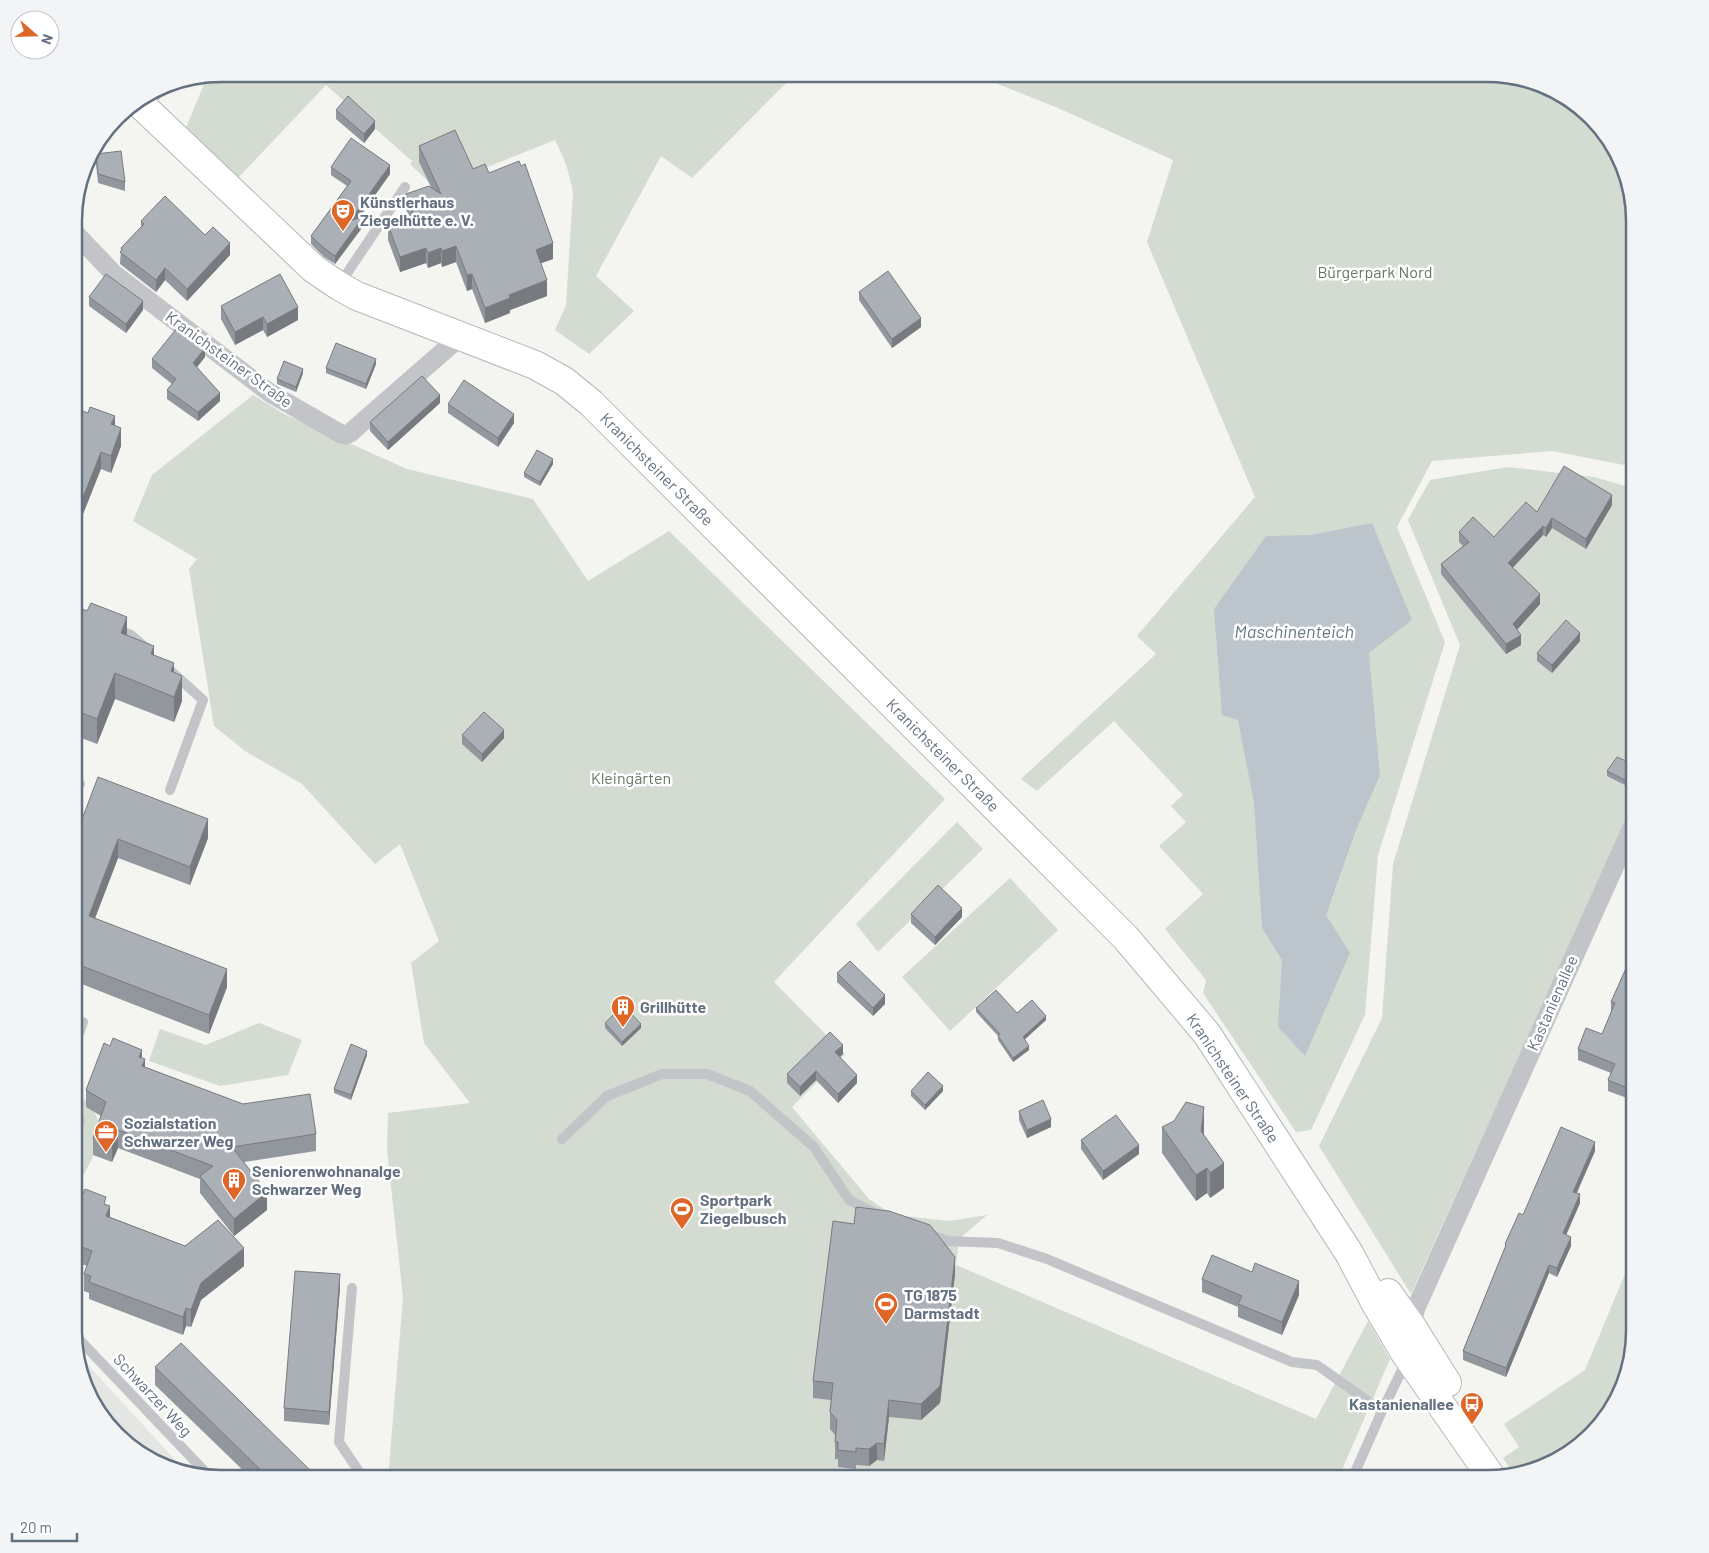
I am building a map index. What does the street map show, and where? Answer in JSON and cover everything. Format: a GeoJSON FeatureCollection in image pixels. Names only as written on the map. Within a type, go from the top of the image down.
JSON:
{"type":"FeatureCollection","features":[{"type":"Feature","properties":{"kind":"main road","name":"Kranichsteiner Straße"},"geometry":{"type":"LineString","coordinates":[[143,107],[314,269],[338,286],[386,308],[535,366],[564,381],[591,403],[1126,938],[1207,1034],[1349,1253],[1405,1353],[1486,1470]]}},
{"type":"Feature","properties":{"kind":"main road","name":"Kranichsteiner Straße"},"geometry":{"type":"LineString","coordinates":[[1349,1253],[1388,1294],[1412,1327],[1499,1469]]}},
{"type":"Feature","properties":{"kind":"street","name":"Kranichsteiner Straße"},"geometry":{"type":"LineString","coordinates":[[83,241],[114,274],[270,393],[340,434],[346,435],[350,433],[460,336]]}},
{"type":"Feature","properties":{"kind":"street","name":"Kastanienallee"},"geometry":{"type":"LineString","coordinates":[[1405,1353],[1415,1310],[1626,841]]}},
{"type":"Feature","properties":{"kind":"lane"},"geometry":{"type":"LineString","coordinates":[[338,286],[405,186]]}},
{"type":"Feature","properties":{"kind":"lane"},"geometry":{"type":"LineString","coordinates":[[102,625],[131,635],[152,654]]}},
{"type":"Feature","properties":{"kind":"lane"},"geometry":{"type":"LineString","coordinates":[[167,668],[203,700],[170,790]]}},
{"type":"Feature","properties":{"kind":"lane"},"geometry":{"type":"LineString","coordinates":[[562,1139],[606,1096],[662,1074],[707,1074],[750,1092],[814,1147],[849,1200],[884,1218]]}},
{"type":"Feature","properties":{"kind":"lane"},"geometry":{"type":"LineString","coordinates":[[920,1230],[947,1241],[998,1243],[1047,1259],[1292,1362],[1317,1365],[1382,1411]]}},
{"type":"Feature","properties":{"kind":"lane"},"geometry":{"type":"LineString","coordinates":[[352,1288],[339,1442],[358,1470]]}},
{"type":"Feature","properties":{"kind":"lane","name":"Schwarzer Weg"},"geometry":{"type":"LineString","coordinates":[[83,1344],[202,1469]]}},
{"type":"Feature","properties":{"kind":"lane"},"geometry":{"type":"LineString","coordinates":[[1356,1470],[1404,1366],[1405,1353]]}},
{"type":"Feature","properties":{"kind":"shaded area"},"geometry":{"type":"Polygon","coordinates":[[[86,1363],[178,1463],[152,1452],[123,1430],[101,1401],[93,1385],[86,1363]]]}},
{"type":"Feature","properties":{"kind":"green space"},"geometry":{"type":"Polygon","coordinates":[[[221,82],[787,82],[692,178],[661,156],[596,276],[634,311],[589,354],[555,330],[566,305],[573,193],[566,166],[555,140],[435,188],[410,164],[412,161],[326,85],[237,179],[185,130],[204,84],[221,82]]]}},
{"type":"Feature","properties":{"kind":"green space","name":"Bürgerpark Nord"},"geometry":{"type":"Polygon","coordinates":[[[993,82],[1488,82],[1515,85],[1541,93],[1557,101],[1586,123],[1603,144],[1612,160],[1624,194],[1626,212],[1626,465],[1552,451],[1432,461],[1397,527],[1445,642],[1378,855],[1365,1015],[1311,1130],[1296,1132],[1203,993],[1206,980],[1165,929],[1203,894],[1159,846],[1186,822],[1171,806],[1183,795],[1114,721],[1037,791],[1021,779],[1156,654],[1137,636],[1255,497],[1147,242],[1173,160],[1058,108],[993,82]]]}},
{"type":"Feature","properties":{"kind":"green space","name":"Kleingärten"},"geometry":{"type":"Polygon","coordinates":[[[253,395],[284,414],[407,469],[533,499],[588,581],[669,531],[945,799],[774,982],[845,1054],[792,1107],[869,1199],[893,1215],[950,1221],[987,1215],[959,1239],[956,1265],[1316,1419],[1368,1321],[1390,1359],[1342,1470],[389,1470],[403,1297],[387,1149],[388,1113],[470,1103],[424,1043],[411,963],[439,941],[400,844],[375,864],[302,784],[245,751],[214,726],[189,569],[197,559],[133,521],[152,475],[253,395]]]}},
{"type":"Feature","properties":{"kind":"green space"},"geometry":{"type":"Polygon","coordinates":[[[1508,467],[1594,477],[1626,486],[1626,821],[1411,1294],[1319,1146],[1382,1018],[1393,864],[1460,645],[1408,520],[1430,480],[1508,467]]]}},
{"type":"Feature","properties":{"kind":"green space"},"geometry":{"type":"Polygon","coordinates":[[[957,822],[983,849],[878,952],[856,924],[957,822]]]}},
{"type":"Feature","properties":{"kind":"green space"},"geometry":{"type":"Polygon","coordinates":[[[1010,878],[1058,930],[950,1031],[902,977],[1010,878]]]}},
{"type":"Feature","properties":{"kind":"green space"},"geometry":{"type":"Polygon","coordinates":[[[259,1023],[302,1040],[288,1075],[220,1086],[149,1061],[160,1029],[206,1045],[259,1023]]]}},
{"type":"Feature","properties":{"kind":"green space"},"geometry":{"type":"Polygon","coordinates":[[[83,1098],[95,1113],[103,1132],[83,1176],[83,1098]]]}},
{"type":"Feature","properties":{"kind":"green space"},"geometry":{"type":"Polygon","coordinates":[[[1626,1272],[1624,1359],[1616,1385],[1603,1409],[1586,1430],[1565,1447],[1541,1460],[1510,1469],[1503,1458],[1519,1447],[1504,1424],[1585,1370],[1626,1272]]]}},
{"type":"Feature","properties":{"kind":"water","name":"Maschinenteich"},"geometry":{"type":"Polygon","coordinates":[[[1372,523],[1412,620],[1369,653],[1380,775],[1356,830],[1326,915],[1350,953],[1305,1056],[1278,1027],[1282,960],[1262,928],[1254,803],[1238,720],[1222,715],[1214,609],[1266,536],[1311,535],[1372,523]]]}},
{"type":"Feature","properties":{"kind":"building"},"geometry":{"type":"Polygon","coordinates":[[[348,96],[375,121],[364,134],[336,110],[348,96]]]}},
{"type":"Feature","properties":{"kind":"building"},"geometry":{"type":"Polygon","coordinates":[[[455,130],[473,169],[485,164],[489,173],[519,161],[521,166],[525,164],[553,243],[536,250],[547,280],[509,295],[510,298],[485,308],[472,274],[467,275],[456,246],[442,251],[441,248],[428,253],[426,248],[400,257],[388,225],[414,215],[406,194],[429,186],[441,194],[419,146],[455,130]]]}},
{"type":"Feature","properties":{"kind":"building"},"geometry":{"type":"Polygon","coordinates":[[[351,138],[390,165],[350,221],[364,216],[335,256],[311,236],[351,181],[331,167],[351,138]]]}},
{"type":"Feature","properties":{"kind":"building"},"geometry":{"type":"Polygon","coordinates":[[[121,151],[125,182],[98,174],[97,161],[100,153],[121,151]]]}},
{"type":"Feature","properties":{"kind":"building"},"geometry":{"type":"Polygon","coordinates":[[[165,196],[205,235],[213,227],[230,243],[187,289],[165,268],[156,280],[120,252],[121,248],[144,224],[141,221],[165,196]]]}},
{"type":"Feature","properties":{"kind":"building"},"geometry":{"type":"Polygon","coordinates":[[[888,271],[921,318],[892,339],[859,292],[888,271]]]}},
{"type":"Feature","properties":{"kind":"building"},"geometry":{"type":"Polygon","coordinates":[[[106,274],[143,301],[126,324],[89,297],[106,274]]]}},
{"type":"Feature","properties":{"kind":"building"},"geometry":{"type":"Polygon","coordinates":[[[280,274],[298,307],[267,324],[263,317],[235,332],[221,306],[280,274]]]}},
{"type":"Feature","properties":{"kind":"building"},"geometry":{"type":"Polygon","coordinates":[[[177,328],[205,348],[193,363],[220,393],[198,412],[167,390],[176,379],[152,359],[177,328]]]}},
{"type":"Feature","properties":{"kind":"building"},"geometry":{"type":"Polygon","coordinates":[[[336,343],[376,359],[366,384],[326,368],[336,343]]]}},
{"type":"Feature","properties":{"kind":"building"},"geometry":{"type":"Polygon","coordinates":[[[284,361],[303,369],[296,387],[277,379],[284,361]]]}},
{"type":"Feature","properties":{"kind":"building"},"geometry":{"type":"Polygon","coordinates":[[[422,376],[440,395],[388,442],[370,422],[422,376]]]}},
{"type":"Feature","properties":{"kind":"building"},"geometry":{"type":"Polygon","coordinates":[[[464,380],[514,414],[498,438],[448,404],[464,380]]]}},
{"type":"Feature","properties":{"kind":"building"},"geometry":{"type":"Polygon","coordinates":[[[90,407],[115,416],[111,424],[121,428],[111,456],[101,452],[83,497],[83,411],[88,413],[90,407]]]}},
{"type":"Feature","properties":{"kind":"building"},"geometry":{"type":"Polygon","coordinates":[[[537,450],[553,459],[540,482],[524,473],[537,450]]]}},
{"type":"Feature","properties":{"kind":"building"},"geometry":{"type":"Polygon","coordinates":[[[1564,466],[1612,495],[1586,539],[1552,518],[1546,528],[1543,526],[1508,563],[1540,594],[1513,624],[1521,635],[1506,644],[1441,564],[1469,542],[1459,532],[1473,517],[1494,537],[1526,502],[1537,512],[1564,466]]]}},
{"type":"Feature","properties":{"kind":"building"},"geometry":{"type":"Polygon","coordinates":[[[91,603],[127,617],[121,633],[154,646],[151,654],[174,663],[171,671],[182,676],[174,697],[115,673],[97,719],[83,714],[83,609],[87,611],[91,603]]]}},
{"type":"Feature","properties":{"kind":"building"},"geometry":{"type":"Polygon","coordinates":[[[1566,620],[1580,633],[1552,665],[1537,653],[1566,620]]]}},
{"type":"Feature","properties":{"kind":"building"},"geometry":{"type":"Polygon","coordinates":[[[484,712],[504,730],[482,754],[462,735],[484,712]]]}},
{"type":"Feature","properties":{"kind":"building"},"geometry":{"type":"Polygon","coordinates":[[[1617,757],[1626,761],[1626,780],[1607,771],[1617,757]]]}},
{"type":"Feature","properties":{"kind":"building"},"geometry":{"type":"Polygon","coordinates":[[[98,777],[208,819],[190,867],[118,839],[89,916],[227,969],[209,1015],[83,966],[83,817],[98,777]]]}},
{"type":"Feature","properties":{"kind":"building"},"geometry":{"type":"Polygon","coordinates":[[[938,885],[962,908],[935,937],[911,914],[938,885]]]}},
{"type":"Feature","properties":{"kind":"building"},"geometry":{"type":"Polygon","coordinates":[[[850,961],[885,995],[873,1008],[837,973],[850,961]]]}},
{"type":"Feature","properties":{"kind":"building"},"geometry":{"type":"Polygon","coordinates":[[[1626,968],[1626,1087],[1608,1080],[1615,1064],[1578,1049],[1586,1028],[1602,1034],[1615,1003],[1611,1002],[1626,968]]]}},
{"type":"Feature","properties":{"kind":"building"},"geometry":{"type":"Polygon","coordinates":[[[996,990],[1017,1013],[1032,1000],[1046,1016],[1023,1037],[1029,1046],[1013,1058],[998,1036],[1000,1034],[976,1008],[996,990]]]}},
{"type":"Feature","properties":{"kind":"building","name":"Grillhütte"},"geometry":{"type":"Polygon","coordinates":[[[623,1005],[641,1024],[622,1042],[605,1023],[623,1005]]]}},
{"type":"Feature","properties":{"kind":"building"},"geometry":{"type":"Polygon","coordinates":[[[830,1032],[843,1045],[835,1052],[857,1075],[838,1094],[816,1071],[800,1087],[787,1074],[830,1032]]]}},
{"type":"Feature","properties":{"kind":"building"},"geometry":{"type":"Polygon","coordinates":[[[113,1038],[142,1050],[139,1057],[145,1059],[142,1066],[243,1104],[310,1094],[316,1134],[232,1147],[267,1192],[234,1219],[200,1176],[213,1166],[118,1130],[112,1145],[93,1138],[106,1102],[86,1090],[104,1043],[110,1046],[113,1038]]]}},
{"type":"Feature","properties":{"kind":"building"},"geometry":{"type":"Polygon","coordinates":[[[351,1044],[367,1051],[351,1095],[334,1089],[351,1044]]]}},
{"type":"Feature","properties":{"kind":"building"},"geometry":{"type":"Polygon","coordinates":[[[928,1072],[943,1086],[925,1105],[911,1091],[928,1072]]]}},
{"type":"Feature","properties":{"kind":"building"},"geometry":{"type":"Polygon","coordinates":[[[1043,1100],[1051,1119],[1027,1130],[1019,1111],[1043,1100]]]}},
{"type":"Feature","properties":{"kind":"building"},"geometry":{"type":"Polygon","coordinates":[[[1186,1102],[1204,1107],[1201,1131],[1224,1163],[1210,1173],[1207,1168],[1196,1175],[1162,1127],[1174,1121],[1186,1102]]]}},
{"type":"Feature","properties":{"kind":"building"},"geometry":{"type":"Polygon","coordinates":[[[1116,1115],[1139,1145],[1103,1171],[1081,1140],[1116,1115]]]}},
{"type":"Feature","properties":{"kind":"building"},"geometry":{"type":"Polygon","coordinates":[[[1561,1127],[1595,1142],[1573,1192],[1580,1194],[1563,1233],[1571,1237],[1557,1268],[1549,1265],[1506,1368],[1463,1351],[1505,1244],[1519,1213],[1523,1215],[1561,1127]]]}},
{"type":"Feature","properties":{"kind":"building"},"geometry":{"type":"Polygon","coordinates":[[[85,1189],[106,1197],[104,1204],[110,1206],[106,1216],[185,1246],[218,1220],[244,1248],[201,1283],[191,1310],[186,1308],[183,1317],[89,1282],[91,1276],[84,1274],[92,1251],[83,1247],[83,1194],[85,1189]]]}},
{"type":"Feature","properties":{"kind":"building","name":"TG 1875 Darmstadt"},"geometry":{"type":"Polygon","coordinates":[[[856,1207],[889,1211],[930,1225],[955,1257],[940,1386],[921,1404],[889,1400],[884,1444],[877,1443],[869,1449],[856,1448],[856,1452],[838,1450],[838,1442],[835,1442],[837,1420],[830,1412],[833,1383],[813,1381],[833,1221],[854,1224],[856,1207]]]}},
{"type":"Feature","properties":{"kind":"building"},"geometry":{"type":"Polygon","coordinates":[[[1212,1255],[1252,1272],[1255,1263],[1299,1281],[1282,1322],[1238,1304],[1242,1296],[1202,1279],[1212,1255]]]}},
{"type":"Feature","properties":{"kind":"building"},"geometry":{"type":"Polygon","coordinates":[[[295,1271],[340,1274],[329,1412],[284,1408],[295,1271]]]}},
{"type":"Feature","properties":{"kind":"building"},"geometry":{"type":"Polygon","coordinates":[[[181,1343],[310,1470],[261,1470],[155,1367],[181,1343]]]}},
{"type":"Feature","properties":{"kind":"place","name":"Künstlerhaus Ziegelhütte e. V."},"geometry":{"type":"Point","coordinates":[343,232]}},
{"type":"Feature","properties":{"kind":"place","name":"Grillhütte"},"geometry":{"type":"Point","coordinates":[623,1028]}},
{"type":"Feature","properties":{"kind":"place","name":"Sozialstation Schwarzer Weg"},"geometry":{"type":"Point","coordinates":[106,1153]}},
{"type":"Feature","properties":{"kind":"place","name":"Seniorenwohnanalge Schwarzer Weg"},"geometry":{"type":"Point","coordinates":[234,1201]}},
{"type":"Feature","properties":{"kind":"place","name":"Sportpark Ziegelbusch"},"geometry":{"type":"Point","coordinates":[682,1230]}},
{"type":"Feature","properties":{"kind":"place","name":"TG 1875 Darmstadt"},"geometry":{"type":"Point","coordinates":[886,1325]}},
{"type":"Feature","properties":{"kind":"place","name":"Kastanienallee"},"geometry":{"type":"Point","coordinates":[1472,1425]}}]}
